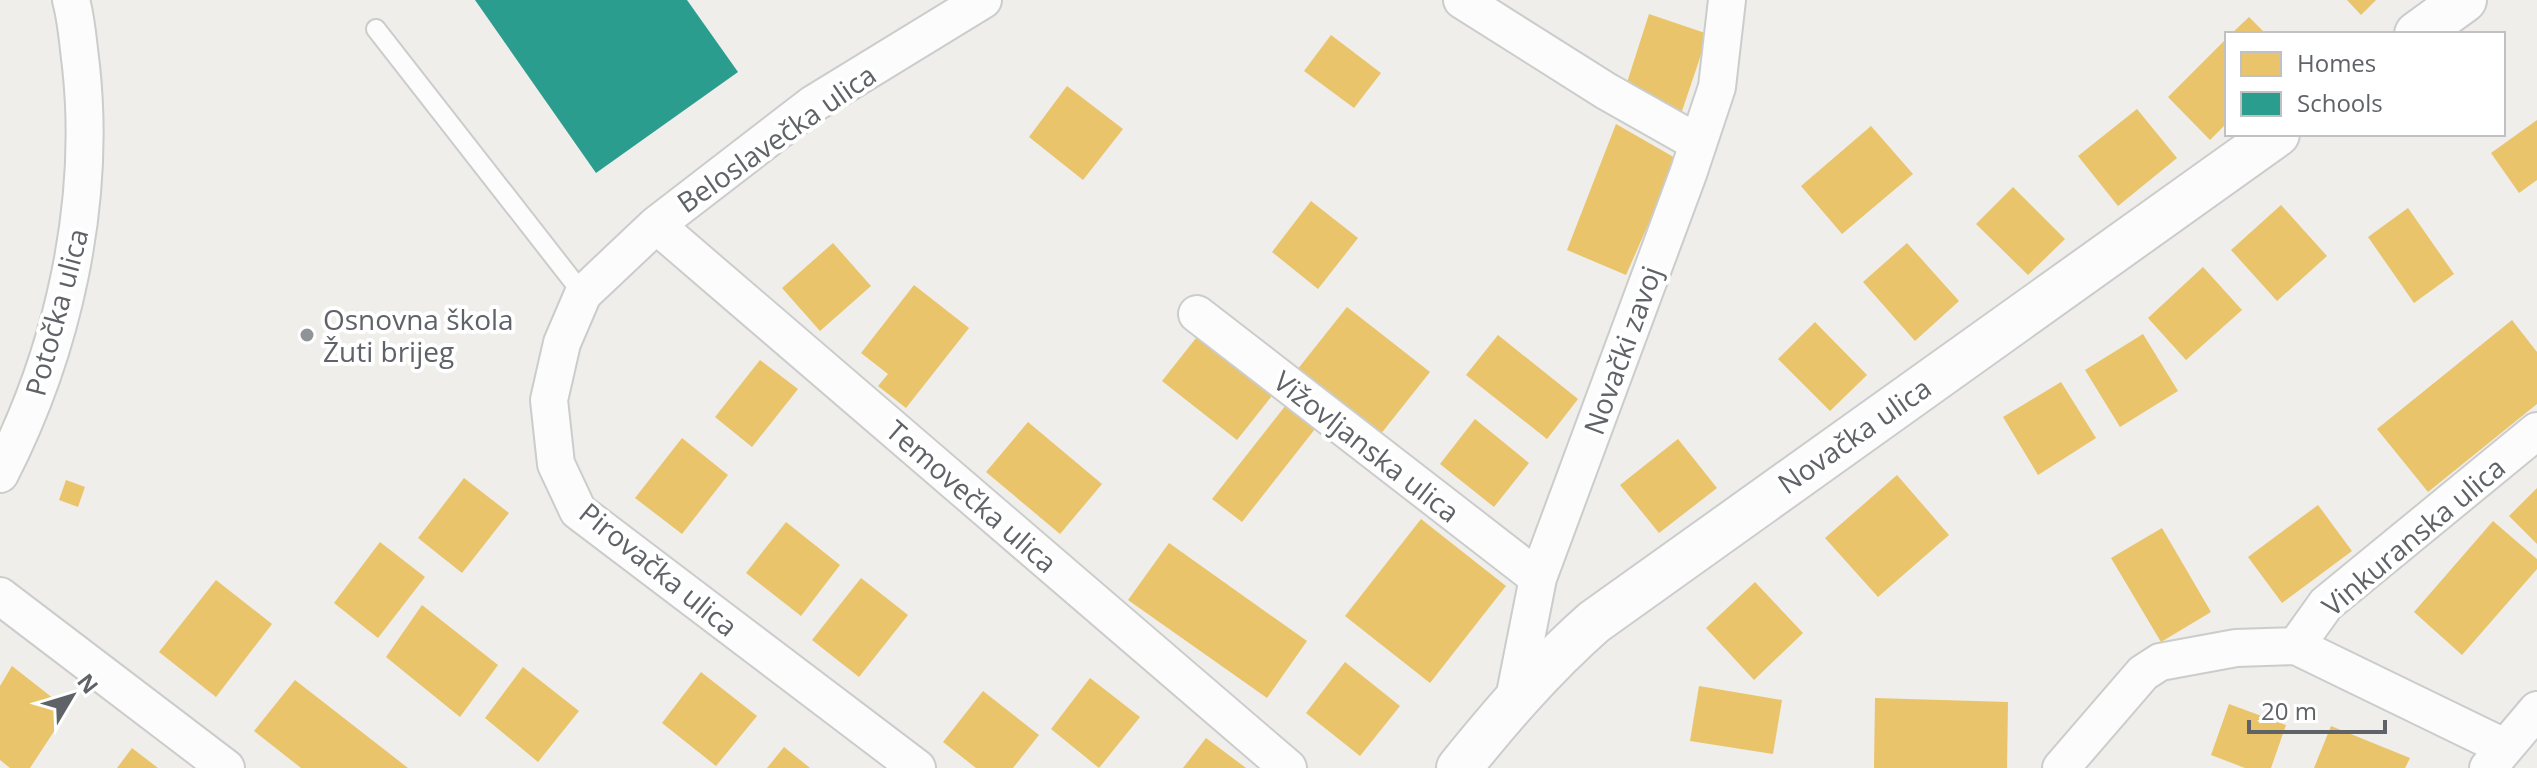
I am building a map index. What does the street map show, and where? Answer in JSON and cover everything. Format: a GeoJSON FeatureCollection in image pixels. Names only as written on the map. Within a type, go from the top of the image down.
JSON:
{"type":"FeatureCollection","features":[{"type":"Feature","properties":{"kind":"street","name":"Potočka ulica"},"geometry":{"type":"LineString","coordinates":[[0,474],[25,426],[60,316],[81,213],[85,100],[71,0]]}},
{"type":"Feature","properties":{"kind":"street","name":"Beloslavečka ulica"},"geometry":{"type":"LineString","coordinates":[[583,294],[656,225],[813,104],[983,0]]}},
{"type":"Feature","properties":{"kind":"street"},"geometry":{"type":"LineString","coordinates":[[1462,0],[1606,91],[1698,143]]}},
{"type":"Feature","properties":{"kind":"street"},"geometry":{"type":"LineString","coordinates":[[2420,32],[2464,0]]}},
{"type":"Feature","properties":{"kind":"street","name":"Novački zavoj"},"geometry":{"type":"LineString","coordinates":[[1514,699],[1538,578],[1717,87],[1723,2]]}},
{"type":"Feature","properties":{"kind":"street","name":"Novačka ulica"},"geometry":{"type":"LineString","coordinates":[[1459,768],[1514,699],[1554,657],[1594,622],[2274,136]]}},
{"type":"Feature","properties":{"kind":"street","name":"Temovečka ulica"},"geometry":{"type":"LineString","coordinates":[[656,225],[1288,768]]}},
{"type":"Feature","properties":{"kind":"street","name":"Pirovačka ulica"},"geometry":{"type":"LineString","coordinates":[[583,294],[562,343],[549,400],[556,464],[578,511],[917,768]]}},
{"type":"Feature","properties":{"kind":"street","name":"Vižovljanska ulica"},"geometry":{"type":"LineString","coordinates":[[1197,314],[1538,578]]}},
{"type":"Feature","properties":{"kind":"street","name":"Vinkuranska ulica"},"geometry":{"type":"LineString","coordinates":[[2296,646],[2326,604],[2537,431]]}},
{"type":"Feature","properties":{"kind":"street"},"geometry":{"type":"LineString","coordinates":[[0,596],[226,768]]}},
{"type":"Feature","properties":{"kind":"street","name":"Vinkuranska ulica"},"geometry":{"type":"LineString","coordinates":[[2061,768],[2143,673],[2160,662],[2236,648],[2296,646],[2496,758]]}},
{"type":"Feature","properties":{"kind":"street"},"geometry":{"type":"LineString","coordinates":[[2496,758],[2537,710]]}},
{"type":"Feature","properties":{"kind":"lane"},"geometry":{"type":"LineString","coordinates":[[376,29],[583,294]]}},
{"type":"Feature","properties":{"kind":"building: Homes"},"geometry":{"type":"Polygon","coordinates":[[[2347,0],[2376,0],[2361,15],[2347,0]]]}},
{"type":"Feature","properties":{"kind":"building: Homes"},"geometry":{"type":"Polygon","coordinates":[[[1649,14],[1708,34],[1681,114],[1623,95],[1649,14]]]}},
{"type":"Feature","properties":{"kind":"building: Homes"},"geometry":{"type":"Polygon","coordinates":[[[2249,17],[2264,32],[2233,32],[2249,17]]]}},
{"type":"Feature","properties":{"kind":"building: Homes"},"geometry":{"type":"Polygon","coordinates":[[[1331,35],[1381,73],[1354,108],[1304,71],[1331,35]]]}},
{"type":"Feature","properties":{"kind":"building: Homes"},"geometry":{"type":"Polygon","coordinates":[[[2225,40],[2225,125],[2210,140],[2168,97],[2225,40]]]}},
{"type":"Feature","properties":{"kind":"building: Homes"},"geometry":{"type":"Polygon","coordinates":[[[1067,86],[1123,129],[1083,180],[1029,137],[1067,86]]]}},
{"type":"Feature","properties":{"kind":"building: Homes"},"geometry":{"type":"Polygon","coordinates":[[[2137,109],[2177,158],[2118,206],[2078,156],[2137,109]]]}},
{"type":"Feature","properties":{"kind":"building: Homes"},"geometry":{"type":"Polygon","coordinates":[[[2537,120],[2537,180],[2519,193],[2491,153],[2537,120]]]}},
{"type":"Feature","properties":{"kind":"building: Homes"},"geometry":{"type":"Polygon","coordinates":[[[1616,124],[1677,159],[1626,275],[1567,250],[1616,124]]]}},
{"type":"Feature","properties":{"kind":"building: Homes"},"geometry":{"type":"Polygon","coordinates":[[[1871,126],[1913,174],[1842,234],[1801,186],[1871,126]]]}},
{"type":"Feature","properties":{"kind":"building: Homes"},"geometry":{"type":"Polygon","coordinates":[[[2013,187],[2065,239],[2028,275],[1976,224],[2013,187]]]}},
{"type":"Feature","properties":{"kind":"building: Homes"},"geometry":{"type":"Polygon","coordinates":[[[1311,201],[1358,238],[1318,289],[1272,252],[1311,201]]]}},
{"type":"Feature","properties":{"kind":"building: Homes"},"geometry":{"type":"Polygon","coordinates":[[[2281,205],[2327,256],[2277,301],[2231,250],[2281,205]]]}},
{"type":"Feature","properties":{"kind":"building: Homes"},"geometry":{"type":"Polygon","coordinates":[[[2408,208],[2454,274],[2414,303],[2368,237],[2408,208]]]}},
{"type":"Feature","properties":{"kind":"building: Homes"},"geometry":{"type":"Polygon","coordinates":[[[833,243],[871,286],[820,331],[782,288],[833,243]]]}},
{"type":"Feature","properties":{"kind":"building: Homes"},"geometry":{"type":"Polygon","coordinates":[[[1907,243],[1959,301],[1915,341],[1863,282],[1907,243]]]}},
{"type":"Feature","properties":{"kind":"building: Homes"},"geometry":{"type":"Polygon","coordinates":[[[2203,267],[2242,310],[2186,360],[2148,318],[2203,267]]]}},
{"type":"Feature","properties":{"kind":"building: Homes"},"geometry":{"type":"Polygon","coordinates":[[[914,285],[969,328],[906,408],[878,386],[888,374],[861,353],[914,285]]]}},
{"type":"Feature","properties":{"kind":"building: Homes"},"geometry":{"type":"Polygon","coordinates":[[[1347,307],[1430,372],[1380,435],[1297,370],[1347,307]]]}},
{"type":"Feature","properties":{"kind":"building: Homes"},"geometry":{"type":"Polygon","coordinates":[[[2512,320],[2537,352],[2537,404],[2428,492],[2377,429],[2512,320]]]}},
{"type":"Feature","properties":{"kind":"building: Homes"},"geometry":{"type":"Polygon","coordinates":[[[1815,322],[1867,375],[1830,411],[1778,359],[1815,322]]]}},
{"type":"Feature","properties":{"kind":"building: Homes"},"geometry":{"type":"Polygon","coordinates":[[[1200,333],[1275,392],[1237,440],[1162,381],[1200,333]]]}},
{"type":"Feature","properties":{"kind":"building: Homes"},"geometry":{"type":"Polygon","coordinates":[[[2143,334],[2178,391],[2120,427],[2085,370],[2143,334]]]}},
{"type":"Feature","properties":{"kind":"building: Homes"},"geometry":{"type":"Polygon","coordinates":[[[1498,335],[1578,399],[1547,439],[1466,375],[1498,335]]]}},
{"type":"Feature","properties":{"kind":"building: Homes"},"geometry":{"type":"Polygon","coordinates":[[[760,360],[798,389],[752,447],[715,417],[760,360]]]}},
{"type":"Feature","properties":{"kind":"building: Homes"},"geometry":{"type":"Polygon","coordinates":[[[2061,382],[2096,438],[2038,475],[2003,417],[2061,382]]]}},
{"type":"Feature","properties":{"kind":"building: Homes"},"geometry":{"type":"Polygon","coordinates":[[[1286,405],[1315,429],[1242,522],[1212,499],[1286,405]]]}},
{"type":"Feature","properties":{"kind":"building: Homes"},"geometry":{"type":"Polygon","coordinates":[[[1475,419],[1529,463],[1494,507],[1440,464],[1475,419]]]}},
{"type":"Feature","properties":{"kind":"building: Homes"},"geometry":{"type":"Polygon","coordinates":[[[1028,422],[1102,484],[1060,534],[986,472],[1028,422]]]}},
{"type":"Feature","properties":{"kind":"building: Homes"},"geometry":{"type":"Polygon","coordinates":[[[682,438],[728,475],[682,534],[635,498],[682,438]]]}},
{"type":"Feature","properties":{"kind":"building: Homes"},"geometry":{"type":"Polygon","coordinates":[[[1678,439],[1717,488],[1659,533],[1620,485],[1678,439]]]}},
{"type":"Feature","properties":{"kind":"building: Homes"},"geometry":{"type":"Polygon","coordinates":[[[1897,475],[1949,535],[1878,597],[1825,538],[1897,475]]]}},
{"type":"Feature","properties":{"kind":"building: Homes"},"geometry":{"type":"Polygon","coordinates":[[[464,478],[509,513],[462,573],[418,538],[464,478]]]}},
{"type":"Feature","properties":{"kind":"building: Homes"},"geometry":{"type":"Polygon","coordinates":[[[66,480],[85,487],[78,507],[59,500],[66,480]]]}},
{"type":"Feature","properties":{"kind":"building: Homes"},"geometry":{"type":"Polygon","coordinates":[[[2537,488],[2537,544],[2509,516],[2537,488]]]}},
{"type":"Feature","properties":{"kind":"building: Homes"},"geometry":{"type":"Polygon","coordinates":[[[2318,505],[2352,551],[2282,603],[2248,557],[2318,505]]]}},
{"type":"Feature","properties":{"kind":"building: Homes"},"geometry":{"type":"Polygon","coordinates":[[[1421,519],[1506,586],[1430,683],[1345,616],[1421,519]]]}},
{"type":"Feature","properties":{"kind":"building: Homes"},"geometry":{"type":"Polygon","coordinates":[[[2493,521],[2537,559],[2537,569],[2462,655],[2414,612],[2493,521]]]}},
{"type":"Feature","properties":{"kind":"building: Homes"},"geometry":{"type":"Polygon","coordinates":[[[786,522],[840,565],[801,616],[746,573],[786,522]]]}},
{"type":"Feature","properties":{"kind":"building: Homes"},"geometry":{"type":"Polygon","coordinates":[[[2162,528],[2211,612],[2161,642],[2111,558],[2162,528]]]}},
{"type":"Feature","properties":{"kind":"building: Homes"},"geometry":{"type":"Polygon","coordinates":[[[380,542],[425,577],[378,638],[334,603],[380,542]]]}},
{"type":"Feature","properties":{"kind":"building: Homes"},"geometry":{"type":"Polygon","coordinates":[[[1169,543],[1307,641],[1267,698],[1128,600],[1169,543]]]}},
{"type":"Feature","properties":{"kind":"building: Homes"},"geometry":{"type":"Polygon","coordinates":[[[861,578],[908,615],[859,677],[812,640],[861,578]]]}},
{"type":"Feature","properties":{"kind":"building: Homes"},"geometry":{"type":"Polygon","coordinates":[[[216,580],[272,624],[216,697],[159,652],[216,580]]]}},
{"type":"Feature","properties":{"kind":"building: Homes"},"geometry":{"type":"Polygon","coordinates":[[[1755,582],[1803,633],[1754,680],[1706,628],[1755,582]]]}},
{"type":"Feature","properties":{"kind":"building: Homes"},"geometry":{"type":"Polygon","coordinates":[[[422,605],[498,665],[460,717],[386,657],[422,605]]]}},
{"type":"Feature","properties":{"kind":"building: Homes"},"geometry":{"type":"Polygon","coordinates":[[[1345,662],[1400,706],[1360,756],[1306,713],[1345,662]]]}},
{"type":"Feature","properties":{"kind":"building: Homes"},"geometry":{"type":"Polygon","coordinates":[[[12,666],[68,710],[30,768],[10,768],[0,760],[0,686],[12,666]]]}},
{"type":"Feature","properties":{"kind":"building: Homes"},"geometry":{"type":"Polygon","coordinates":[[[523,667],[579,711],[538,762],[485,718],[523,667]]]}},
{"type":"Feature","properties":{"kind":"building: Homes"},"geometry":{"type":"Polygon","coordinates":[[[701,672],[757,716],[716,766],[662,723],[701,672]]]}},
{"type":"Feature","properties":{"kind":"building: Homes"},"geometry":{"type":"Polygon","coordinates":[[[1090,678],[1140,717],[1099,768],[1051,729],[1090,678]]]}},
{"type":"Feature","properties":{"kind":"building: Homes"},"geometry":{"type":"Polygon","coordinates":[[[295,680],[408,768],[301,768],[254,731],[295,680]]]}},
{"type":"Feature","properties":{"kind":"building: Homes"},"geometry":{"type":"Polygon","coordinates":[[[1699,686],[1782,700],[1773,754],[1690,741],[1699,686]]]}},
{"type":"Feature","properties":{"kind":"building: Homes"},"geometry":{"type":"Polygon","coordinates":[[[983,691],[1039,735],[1013,768],[976,768],[943,742],[983,691]]]}},
{"type":"Feature","properties":{"kind":"building: Homes"},"geometry":{"type":"Polygon","coordinates":[[[1875,698],[2008,702],[2007,768],[1874,768],[1875,698]]]}},
{"type":"Feature","properties":{"kind":"building: Homes"},"geometry":{"type":"Polygon","coordinates":[[[2229,704],[2286,725],[2271,768],[2245,768],[2211,755],[2229,704]]]}},
{"type":"Feature","properties":{"kind":"building: Homes"},"geometry":{"type":"Polygon","coordinates":[[[2331,726],[2410,758],[2405,768],[2314,768],[2331,726]]]}},
{"type":"Feature","properties":{"kind":"building: Homes"},"geometry":{"type":"Polygon","coordinates":[[[1206,738],[1246,768],[1183,768],[1206,738]]]}},
{"type":"Feature","properties":{"kind":"building: Homes"},"geometry":{"type":"Polygon","coordinates":[[[784,747],[810,768],[767,768],[784,747]]]}},
{"type":"Feature","properties":{"kind":"building: Homes"},"geometry":{"type":"Polygon","coordinates":[[[132,748],[158,768],[117,768],[132,748]]]}},
{"type":"Feature","properties":{"kind":"building: Schools"},"geometry":{"type":"Polygon","coordinates":[[[475,0],[687,0],[738,72],[596,173],[475,0]]]}},
{"type":"Feature","properties":{"kind":"place","name":"Osnovna škola Žuti brijeg"},"geometry":{"type":"Point","coordinates":[307,335]}}]}
